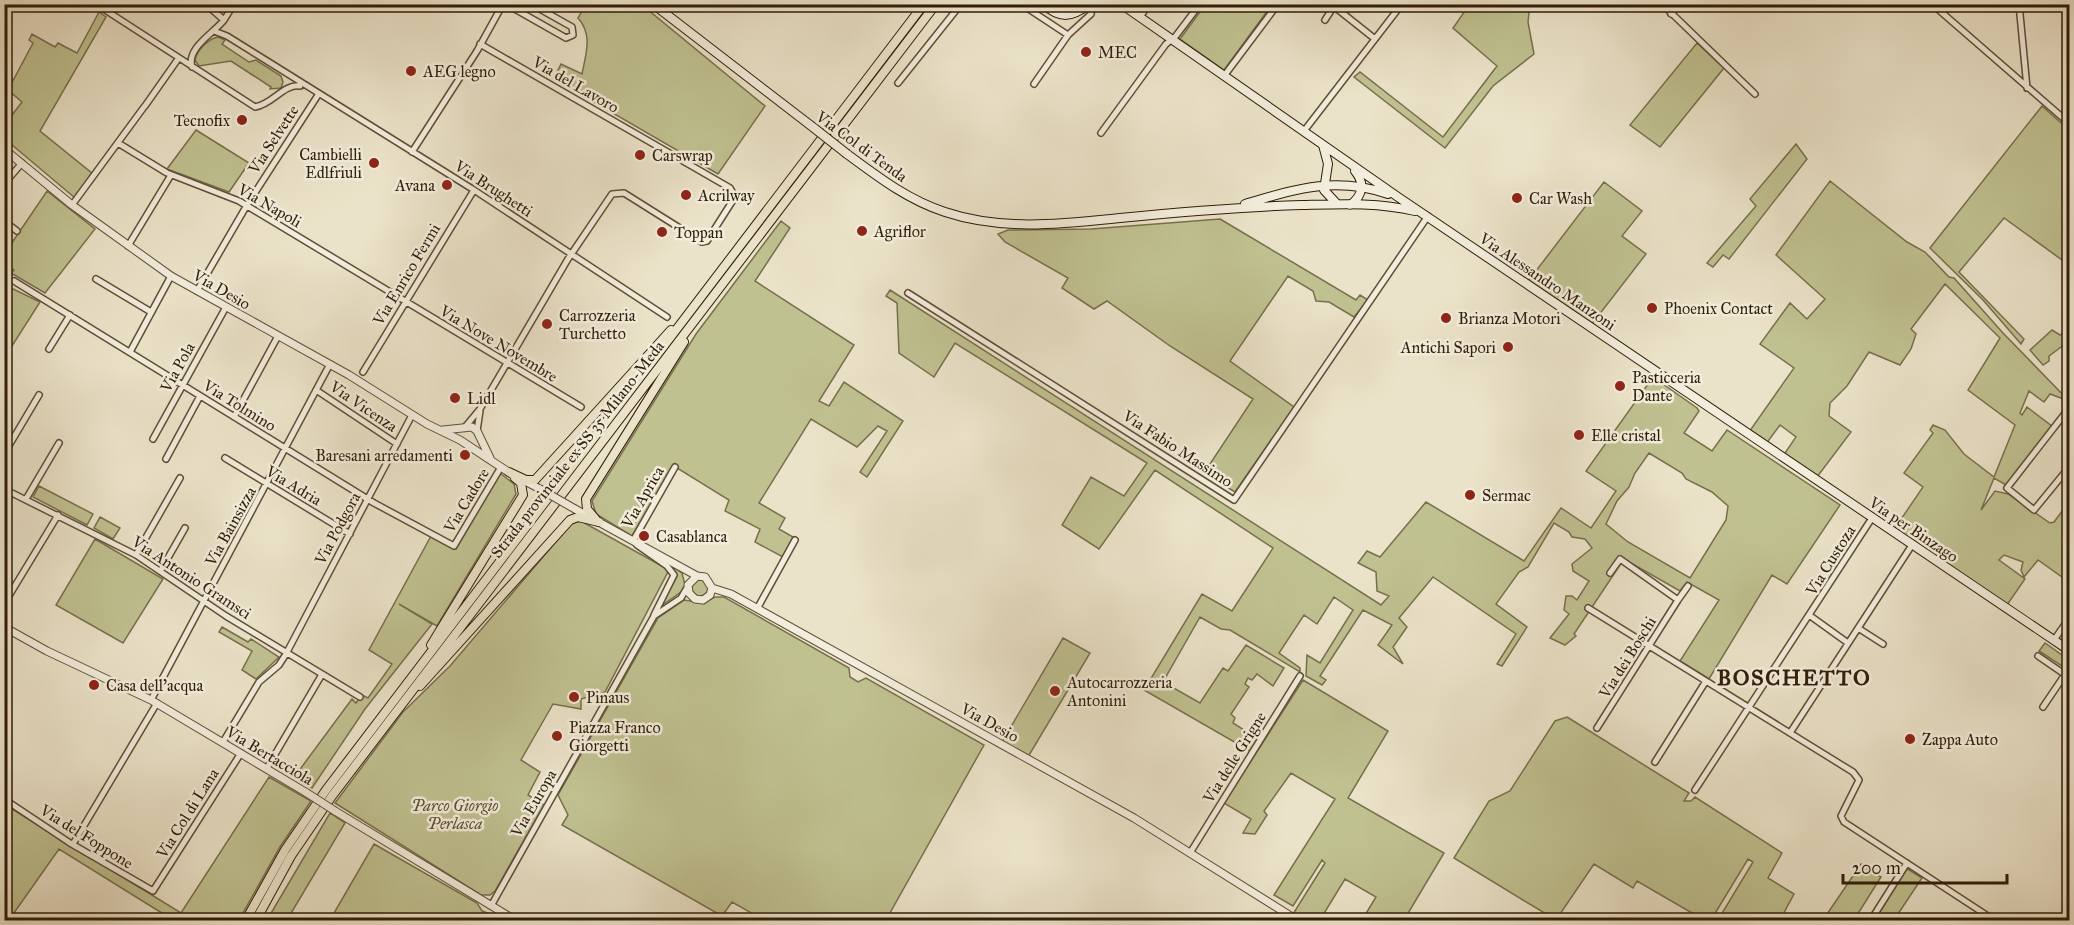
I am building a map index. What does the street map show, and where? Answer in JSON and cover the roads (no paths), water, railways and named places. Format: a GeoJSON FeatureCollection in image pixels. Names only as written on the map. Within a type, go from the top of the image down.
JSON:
{"type":"FeatureCollection","features":[{"type":"Feature","properties":{"kind":"highway","name":"Strada provinciale ex SS 35 Milano-Meda"},"geometry":{"type":"LineString","coordinates":[[246,921],[285,850],[326,790],[924,4]]}},
{"type":"Feature","properties":{"kind":"highway","name":"Strada provinciale ex SS 35 Milano-Meda"},"geometry":{"type":"LineString","coordinates":[[256,921],[291,856],[406,697],[936,4]]}},
{"type":"Feature","properties":{"kind":"highway"},"geometry":{"type":"LineString","coordinates":[[598,522],[586,509],[586,499],[709,302]]}},
{"type":"Feature","properties":{"kind":"highway"},"geometry":{"type":"LineString","coordinates":[[506,470],[526,480],[535,480],[667,334],[691,311]]}},
{"type":"Feature","properties":{"kind":"highway"},"geometry":{"type":"LineString","coordinates":[[426,659],[442,625],[523,495],[521,483],[506,470]]}},
{"type":"Feature","properties":{"kind":"highway"},"geometry":{"type":"LineString","coordinates":[[406,697],[423,683],[570,520],[578,517],[598,522]]}},
{"type":"Feature","properties":{"kind":"main road","name":"Via Col di Tenda"},"geometry":{"type":"LineString","coordinates":[[654,4],[847,154],[913,199],[945,212],[983,222],[1056,225],[1232,207],[1390,205],[1425,214]]}},
{"type":"Feature","properties":{"kind":"main road"},"geometry":{"type":"LineString","coordinates":[[1043,4],[1058,15],[1068,16],[1092,4]]}},
{"type":"Feature","properties":{"kind":"main road"},"geometry":{"type":"LineString","coordinates":[[1068,16],[1080,4]]}},
{"type":"Feature","properties":{"kind":"main road","name":"Via Alessandro Manzoni"},"geometry":{"type":"LineString","coordinates":[[1121,4],[1351,165],[1758,441]]}},
{"type":"Feature","properties":{"kind":"main road"},"geometry":{"type":"LineString","coordinates":[[1323,144],[1328,164],[1323,184],[1327,196],[1337,204]]}},
{"type":"Feature","properties":{"kind":"main road"},"geometry":{"type":"LineString","coordinates":[[1350,205],[1359,196],[1362,187],[1359,175],[1351,165]]}},
{"type":"Feature","properties":{"kind":"main road","name":"Via Col di Tenda"},"geometry":{"type":"LineString","coordinates":[[1232,207],[1323,184],[1362,187],[1398,197]]}},
{"type":"Feature","properties":{"kind":"main road","name":"Via per Binzago"},"geometry":{"type":"LineString","coordinates":[[1758,441],[2070,651]]}},
{"type":"Feature","properties":{"kind":"street"},"geometry":{"type":"LineString","coordinates":[[96,4],[255,107],[272,100],[288,87],[303,86]]}},
{"type":"Feature","properties":{"kind":"street"},"geometry":{"type":"LineString","coordinates":[[72,205],[178,59],[194,50],[214,32],[234,4]]}},
{"type":"Feature","properties":{"kind":"street"},"geometry":{"type":"LineString","coordinates":[[412,152],[504,4],[566,38],[573,35],[572,27],[531,4]]}},
{"type":"Feature","properties":{"kind":"street"},"geometry":{"type":"LineString","coordinates":[[898,82],[961,4]]}},
{"type":"Feature","properties":{"kind":"street"},"geometry":{"type":"LineString","coordinates":[[1021,4],[1068,35]]}},
{"type":"Feature","properties":{"kind":"street"},"geometry":{"type":"LineString","coordinates":[[1035,84],[1068,35],[1091,14],[1092,4]]}},
{"type":"Feature","properties":{"kind":"street"},"geometry":{"type":"LineString","coordinates":[[1140,17],[1149,4]]}},
{"type":"Feature","properties":{"kind":"street"},"geometry":{"type":"LineString","coordinates":[[1101,133],[1166,44],[1172,40],[1200,4]]}},
{"type":"Feature","properties":{"kind":"street"},"geometry":{"type":"LineString","coordinates":[[1224,76],[1278,4]]}},
{"type":"Feature","properties":{"kind":"street"},"geometry":{"type":"LineString","coordinates":[[1304,131],[1402,4]]}},
{"type":"Feature","properties":{"kind":"street"},"geometry":{"type":"LineString","coordinates":[[1662,4],[1755,94]]}},
{"type":"Feature","properties":{"kind":"street"},"geometry":{"type":"LineString","coordinates":[[1671,14],[1679,4]]}},
{"type":"Feature","properties":{"kind":"street"},"geometry":{"type":"LineString","coordinates":[[1932,4],[2070,124]]}},
{"type":"Feature","properties":{"kind":"street"},"geometry":{"type":"LineString","coordinates":[[2019,4],[2027,88]]}},
{"type":"Feature","properties":{"kind":"street"},"geometry":{"type":"LineString","coordinates":[[1325,20],[1333,5],[1375,39]]}},
{"type":"Feature","properties":{"kind":"street"},"geometry":{"type":"LineString","coordinates":[[209,6],[224,20]]}},
{"type":"Feature","properties":{"kind":"street","name":"Via Brughetti"},"geometry":{"type":"LineString","coordinates":[[220,25],[227,36]]}},
{"type":"Feature","properties":{"kind":"street","name":"Via Brughetti"},"geometry":{"type":"LineString","coordinates":[[214,32],[227,36],[303,86],[474,190],[667,317]]}},
{"type":"Feature","properties":{"kind":"street","name":"Via del Lavoro"},"geometry":{"type":"LineString","coordinates":[[480,44],[730,188],[735,197],[707,241],[698,241],[624,193],[615,192],[571,255]]}},
{"type":"Feature","properties":{"kind":"street"},"geometry":{"type":"LineString","coordinates":[[192,67],[190,61],[194,50]]}},
{"type":"Feature","properties":{"kind":"street"},"geometry":{"type":"LineString","coordinates":[[286,75],[288,87]]}},
{"type":"Feature","properties":{"kind":"street","name":"Via Selvette"},"geometry":{"type":"LineString","coordinates":[[197,291],[247,205],[318,95]]}},
{"type":"Feature","properties":{"kind":"street","name":"Via Napoli"},"geometry":{"type":"LineString","coordinates":[[117,143],[171,175],[247,205],[404,302]]}},
{"type":"Feature","properties":{"kind":"street","name":"Via Desio"},"geometry":{"type":"LineString","coordinates":[[4,149],[72,205],[171,276],[330,364],[412,415],[460,440]]}},
{"type":"Feature","properties":{"kind":"street"},"geometry":{"type":"LineString","coordinates":[[4,184],[22,164]]}},
{"type":"Feature","properties":{"kind":"street"},"geometry":{"type":"LineString","coordinates":[[128,246],[171,175]]}},
{"type":"Feature","properties":{"kind":"street","name":"Via Enrico Fermi"},"geometry":{"type":"LineString","coordinates":[[363,372],[474,190]]}},
{"type":"Feature","properties":{"kind":"street","name":"Via Fabio Massimo"},"geometry":{"type":"LineString","coordinates":[[908,293],[1234,500],[1425,214]]}},
{"type":"Feature","properties":{"kind":"street"},"geometry":{"type":"LineString","coordinates":[[4,221],[17,231]]}},
{"type":"Feature","properties":{"kind":"street"},"geometry":{"type":"LineString","coordinates":[[571,255],[505,363],[480,409],[463,429],[460,440],[506,470],[681,568],[692,581],[691,597],[699,600],[711,591],[705,577],[692,581]]}},
{"type":"Feature","properties":{"kind":"street"},"geometry":{"type":"LineString","coordinates":[[130,352],[171,276]]}},
{"type":"Feature","properties":{"kind":"street"},"geometry":{"type":"LineString","coordinates":[[96,279],[150,312]]}},
{"type":"Feature","properties":{"kind":"street","name":"Via Tolmino"},"geometry":{"type":"LineString","coordinates":[[14,281],[368,499],[454,546]]}},
{"type":"Feature","properties":{"kind":"street","name":"Via Nove Novembre"},"geometry":{"type":"LineString","coordinates":[[404,302],[581,407]]}},
{"type":"Feature","properties":{"kind":"street","name":"Via Pola"},"geometry":{"type":"LineString","coordinates":[[153,439],[226,307]]}},
{"type":"Feature","properties":{"kind":"street"},"geometry":{"type":"LineString","coordinates":[[49,349],[70,315]]}},
{"type":"Feature","properties":{"kind":"street"},"geometry":{"type":"LineString","coordinates":[[234,417],[278,336]]}},
{"type":"Feature","properties":{"kind":"street","name":"Via Bainsizza"},"geometry":{"type":"LineString","coordinates":[[73,844],[154,702],[330,364]]}},
{"type":"Feature","properties":{"kind":"street","name":"Via Vicenza"},"geometry":{"type":"LineString","coordinates":[[316,390],[397,444]]}},
{"type":"Feature","properties":{"kind":"street"},"geometry":{"type":"LineString","coordinates":[[4,454],[39,395]]}},
{"type":"Feature","properties":{"kind":"street"},"geometry":{"type":"LineString","coordinates":[[166,459],[200,396]]}},
{"type":"Feature","properties":{"kind":"street"},"geometry":{"type":"LineString","coordinates":[[2070,407],[2007,488],[2034,510],[2070,466]]}},
{"type":"Feature","properties":{"kind":"street"},"geometry":{"type":"LineString","coordinates":[[469,446],[475,443],[478,434],[480,409]]}},
{"type":"Feature","properties":{"kind":"street","name":"Via Podgora"},"geometry":{"type":"LineString","coordinates":[[223,742],[259,682],[279,665],[286,654],[412,415]]}},
{"type":"Feature","properties":{"kind":"street"},"geometry":{"type":"LineString","coordinates":[[463,429],[472,427],[491,460]]}},
{"type":"Feature","properties":{"kind":"street","name":"Via Desio"},"geometry":{"type":"LineString","coordinates":[[440,430],[463,429]]}},
{"type":"Feature","properties":{"kind":"street"},"geometry":{"type":"LineString","coordinates":[[26,499],[59,443]]}},
{"type":"Feature","properties":{"kind":"street","name":"Via Adria"},"geometry":{"type":"LineString","coordinates":[[225,458],[350,534]]}},
{"type":"Feature","properties":{"kind":"street","name":"Via Aprica"},"geometry":{"type":"LineString","coordinates":[[633,542],[675,467]]}},
{"type":"Feature","properties":{"kind":"street","name":"Via Cadore"},"geometry":{"type":"LineString","coordinates":[[454,546],[506,470]]}},
{"type":"Feature","properties":{"kind":"street"},"geometry":{"type":"LineString","coordinates":[[136,555],[180,478]]}},
{"type":"Feature","properties":{"kind":"street","name":"Via Antonio Gramsci"},"geometry":{"type":"LineString","coordinates":[[5,491],[58,514],[136,555],[286,654],[360,698]]}},
{"type":"Feature","properties":{"kind":"street"},"geometry":{"type":"LineString","coordinates":[[4,604],[58,514]]}},
{"type":"Feature","properties":{"kind":"street","name":"Via Custoza"},"geometry":{"type":"LineString","coordinates":[[1695,790],[1872,518]]}},
{"type":"Feature","properties":{"kind":"street"},"geometry":{"type":"LineString","coordinates":[[161,570],[185,528]]}},
{"type":"Feature","properties":{"kind":"street"},"geometry":{"type":"LineString","coordinates":[[757,609],[795,540]]}},
{"type":"Feature","properties":{"kind":"street"},"geometry":{"type":"LineString","coordinates":[[633,542],[668,566],[674,575],[654,616]]}},
{"type":"Feature","properties":{"kind":"street"},"geometry":{"type":"LineString","coordinates":[[1790,733],[1912,545]]}},
{"type":"Feature","properties":{"kind":"street"},"geometry":{"type":"LineString","coordinates":[[1610,573],[1620,559],[1678,600]]}},
{"type":"Feature","properties":{"kind":"street","name":"Via Europa"},"geometry":{"type":"LineString","coordinates":[[490,906],[654,616],[681,598],[692,581]]}},
{"type":"Feature","properties":{"kind":"street","name":"Via dei Boschi"},"geometry":{"type":"LineString","coordinates":[[1597,728],[1688,586]]}},
{"type":"Feature","properties":{"kind":"street","name":"Via Desio"},"geometry":{"type":"LineString","coordinates":[[711,591],[725,592],[757,609],[1053,773],[1190,853],[1297,921]]}},
{"type":"Feature","properties":{"kind":"street","name":"Via Europa"},"geometry":{"type":"LineString","coordinates":[[681,598],[691,597]]}},
{"type":"Feature","properties":{"kind":"street"},"geometry":{"type":"LineString","coordinates":[[1588,608],[1857,776],[1859,780],[1842,810],[1841,816],[1844,822],[1985,918],[1994,921]]}},
{"type":"Feature","properties":{"kind":"street"},"geometry":{"type":"LineString","coordinates":[[1809,615],[1848,643]]}},
{"type":"Feature","properties":{"kind":"street"},"geometry":{"type":"LineString","coordinates":[[2054,640],[2070,617]]}},
{"type":"Feature","properties":{"kind":"street","name":"Via Bertacciola"},"geometry":{"type":"LineString","coordinates":[[4,627],[46,651],[154,702],[267,768],[515,921]]}},
{"type":"Feature","properties":{"kind":"street"},"geometry":{"type":"LineString","coordinates":[[1858,628],[1883,645]]}},
{"type":"Feature","properties":{"kind":"street"},"geometry":{"type":"LineString","coordinates":[[2038,656],[2067,676]]}},
{"type":"Feature","properties":{"kind":"street"},"geometry":{"type":"LineString","coordinates":[[2043,706],[2067,676],[2070,667]]}},
{"type":"Feature","properties":{"kind":"street"},"geometry":{"type":"LineString","coordinates":[[267,768],[321,676]]}},
{"type":"Feature","properties":{"kind":"street","name":"Via delle Grigne"},"geometry":{"type":"LineString","coordinates":[[1190,853],[1300,676]]}},
{"type":"Feature","properties":{"kind":"street"},"geometry":{"type":"LineString","coordinates":[[1655,762],[1706,681]]}},
{"type":"Feature","properties":{"kind":"street","name":"Via Col di Lana"},"geometry":{"type":"LineString","coordinates":[[156,887],[241,753]]}},
{"type":"Feature","properties":{"kind":"street","name":"Via del Foppone"},"geometry":{"type":"LineString","coordinates":[[4,799],[147,889],[153,891],[156,887]]}},
{"type":"Feature","properties":{"kind":"street"},"geometry":{"type":"LineString","coordinates":[[1871,921],[1907,863]]}},
{"type":"Feature","properties":{"kind":"place","name":"MEC"},"geometry":{"type":"Point","coordinates":[1086,52]}},
{"type":"Feature","properties":{"kind":"place","name":"AEG legno"},"geometry":{"type":"Point","coordinates":[411,71]}},
{"type":"Feature","properties":{"kind":"place","name":"Tecnofix"},"geometry":{"type":"Point","coordinates":[242,120]}},
{"type":"Feature","properties":{"kind":"place","name":"Carswrap"},"geometry":{"type":"Point","coordinates":[640,155]}},
{"type":"Feature","properties":{"kind":"place","name":"Cambielli Edlfriuli"},"geometry":{"type":"Point","coordinates":[374,163]}},
{"type":"Feature","properties":{"kind":"place","name":"Avana"},"geometry":{"type":"Point","coordinates":[447,185]}},
{"type":"Feature","properties":{"kind":"place","name":"Acrilway"},"geometry":{"type":"Point","coordinates":[686,195]}},
{"type":"Feature","properties":{"kind":"place","name":"Car Wash"},"geometry":{"type":"Point","coordinates":[1517,198]}},
{"type":"Feature","properties":{"kind":"place","name":"Agriflor"},"geometry":{"type":"Point","coordinates":[862,231]}},
{"type":"Feature","properties":{"kind":"place","name":"Toppan"},"geometry":{"type":"Point","coordinates":[662,232]}},
{"type":"Feature","properties":{"kind":"place","name":"Phoenix Contact"},"geometry":{"type":"Point","coordinates":[1652,308]}},
{"type":"Feature","properties":{"kind":"place","name":"Brianza Motori"},"geometry":{"type":"Point","coordinates":[1446,318]}},
{"type":"Feature","properties":{"kind":"place","name":"Carrozzeria Turchetto"},"geometry":{"type":"Point","coordinates":[547,324]}},
{"type":"Feature","properties":{"kind":"place","name":"Antichi Sapori"},"geometry":{"type":"Point","coordinates":[1508,347]}},
{"type":"Feature","properties":{"kind":"place","name":"Pasticceria Dante"},"geometry":{"type":"Point","coordinates":[1620,386]}},
{"type":"Feature","properties":{"kind":"place","name":"Lidl"},"geometry":{"type":"Point","coordinates":[455,398]}},
{"type":"Feature","properties":{"kind":"place","name":"Elle cristal"},"geometry":{"type":"Point","coordinates":[1579,435]}},
{"type":"Feature","properties":{"kind":"place","name":"Baresani arredamenti"},"geometry":{"type":"Point","coordinates":[465,455]}},
{"type":"Feature","properties":{"kind":"place","name":"Sermac"},"geometry":{"type":"Point","coordinates":[1470,495]}},
{"type":"Feature","properties":{"kind":"place","name":"Casablanca"},"geometry":{"type":"Point","coordinates":[644,536]}},
{"type":"Feature","properties":{"kind":"place","name":"Casa dell'acqua"},"geometry":{"type":"Point","coordinates":[94,685]}},
{"type":"Feature","properties":{"kind":"place","name":"Autocarrozzeria Antonini"},"geometry":{"type":"Point","coordinates":[1055,691]}},
{"type":"Feature","properties":{"kind":"place","name":"Pinaus"},"geometry":{"type":"Point","coordinates":[574,697]}},
{"type":"Feature","properties":{"kind":"place","name":"Piazza Franco Giorgetti"},"geometry":{"type":"Point","coordinates":[557,736]}},
{"type":"Feature","properties":{"kind":"place","name":"Zappa Auto"},"geometry":{"type":"Point","coordinates":[1910,739]}},
{"type":"Feature","properties":{"kind":"district","name":"BOSCHETTO"},"geometry":{"type":"Point","coordinates":[1794,677]}},
{"type":"Feature","properties":{"kind":"park label","name":"Parco Giorgio Perlasca"},"geometry":{"type":"Point","coordinates":[455,814]}}]}
